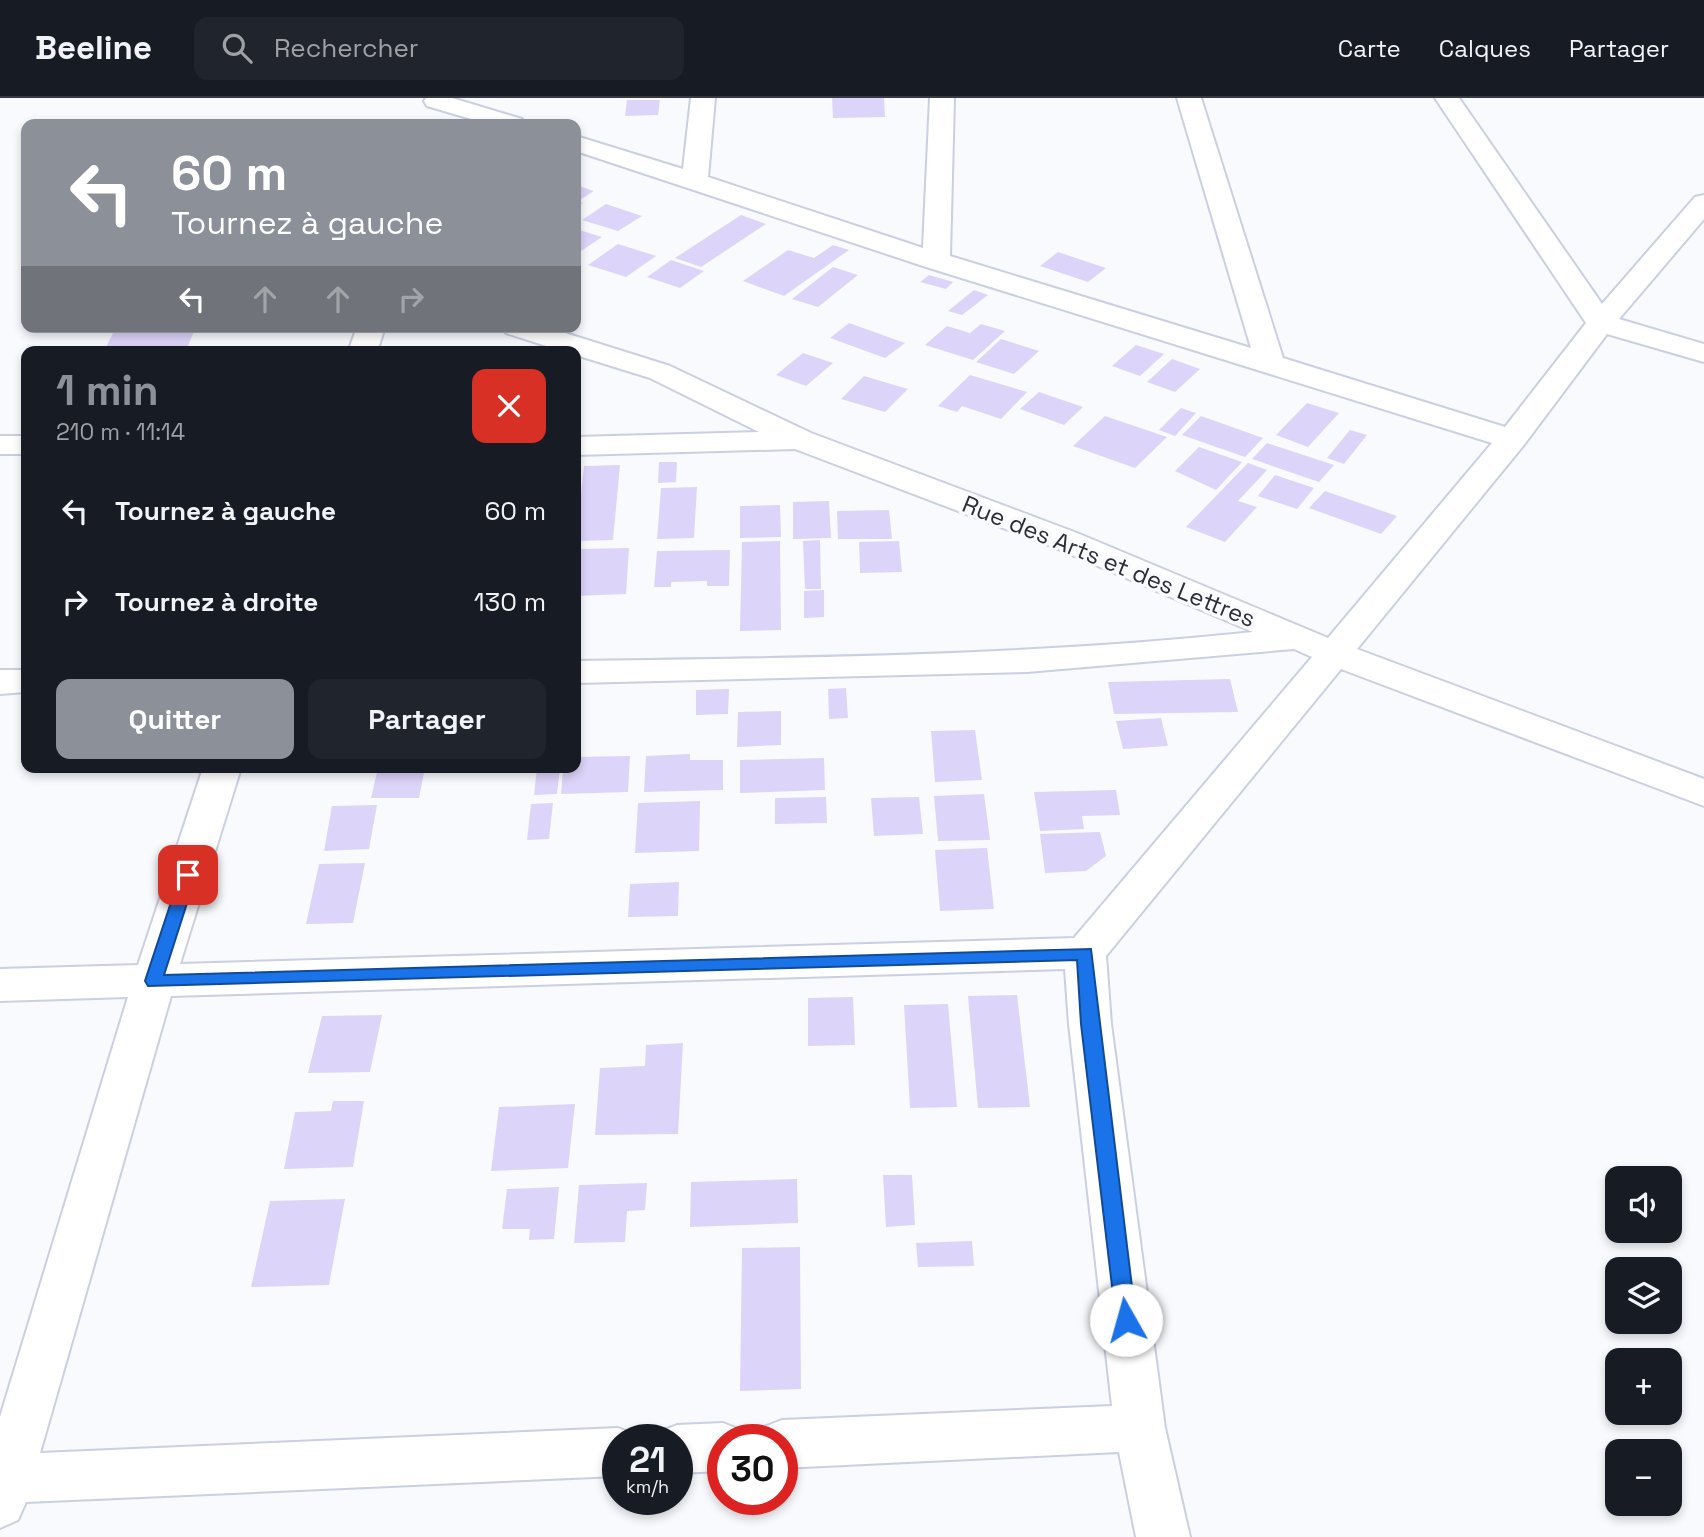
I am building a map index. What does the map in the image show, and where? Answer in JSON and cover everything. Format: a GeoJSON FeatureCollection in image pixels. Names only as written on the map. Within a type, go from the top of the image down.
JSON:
{"type":"FeatureCollection","features":[{"type":"Feature","properties":{"kind":"street"},"geometry":{"type":"LineString","coordinates":[[695,179],[703,98]]}},
{"type":"Feature","properties":{"kind":"street"},"geometry":{"type":"LineString","coordinates":[[936,261],[942,98]]}},
{"type":"Feature","properties":{"kind":"street"},"geometry":{"type":"LineString","coordinates":[[1189,98],[1269,361]]}},
{"type":"Feature","properties":{"kind":"street"},"geometry":{"type":"LineString","coordinates":[[1447,98],[1601,323],[1704,353]]}},
{"type":"Feature","properties":{"kind":"street"},"geometry":{"type":"LineString","coordinates":[[435,108],[489,119]]}},
{"type":"Feature","properties":{"kind":"street"},"geometry":{"type":"LineString","coordinates":[[581,145],[695,179],[936,261],[1269,361],[1512,439]]}},
{"type":"Feature","properties":{"kind":"street"},"geometry":{"type":"LineString","coordinates":[[1163,1537],[1140,1428],[1090,1024],[1085,953],[1336,654],[1512,439],[1601,323],[1704,203]]}},
{"type":"Feature","properties":{"kind":"street","name":"Rue des Arts et des Lettres"},"geometry":{"type":"LineString","coordinates":[[535,333],[577,346]]}},
{"type":"Feature","properties":{"kind":"street","name":"Rue des Arts et des Lettres"},"geometry":{"type":"LineString","coordinates":[[581,347],[660,372],[800,439],[1065,540],[1336,654],[1704,793]]}},
{"type":"Feature","properties":{"kind":"street"},"geometry":{"type":"LineString","coordinates":[[581,446],[800,439]]}},
{"type":"Feature","properties":{"kind":"street"},"geometry":{"type":"LineString","coordinates":[[0,445],[21,445]]}},
{"type":"Feature","properties":{"kind":"street"},"geometry":{"type":"LineString","coordinates":[[581,672],[1070,661],[1188,652],[1297,638]]}},
{"type":"Feature","properties":{"kind":"street"},"geometry":{"type":"LineString","coordinates":[[0,682],[21,681]]}},
{"type":"Feature","properties":{"kind":"street"},"geometry":{"type":"LineString","coordinates":[[220,773],[154,981],[4,1491],[602,1453]]}},
{"type":"Feature","properties":{"kind":"street"},"geometry":{"type":"LineString","coordinates":[[0,985],[1085,953]]}},
{"type":"Feature","properties":{"kind":"street"},"geometry":{"type":"LineString","coordinates":[[798,1443],[1140,1428]]}},
{"type":"Feature","properties":{"kind":"building"},"geometry":{"type":"Polygon","coordinates":[[[832,98],[884,98],[885,117],[833,118],[832,98]]]}},
{"type":"Feature","properties":{"kind":"building"},"geometry":{"type":"Polygon","coordinates":[[[627,100],[660,100],[658,115],[625,116],[627,100]]]}},
{"type":"Feature","properties":{"kind":"building"},"geometry":{"type":"Polygon","coordinates":[[[581,187],[594,191],[581,199],[581,187]]]}},
{"type":"Feature","properties":{"kind":"building"},"geometry":{"type":"Polygon","coordinates":[[[606,204],[642,216],[618,231],[582,220],[606,204]]]}},
{"type":"Feature","properties":{"kind":"building"},"geometry":{"type":"Polygon","coordinates":[[[741,215],[766,224],[701,267],[675,258],[741,215]]]}},
{"type":"Feature","properties":{"kind":"building"},"geometry":{"type":"Polygon","coordinates":[[[581,231],[602,237],[581,251],[581,231]]]}},
{"type":"Feature","properties":{"kind":"building"},"geometry":{"type":"Polygon","coordinates":[[[618,244],[656,256],[626,277],[588,265],[618,244]]]}},
{"type":"Feature","properties":{"kind":"building"},"geometry":{"type":"Polygon","coordinates":[[[833,245],[849,250],[784,296],[743,281],[788,250],[814,258],[833,245]]]}},
{"type":"Feature","properties":{"kind":"building"},"geometry":{"type":"Polygon","coordinates":[[[1058,252],[1106,268],[1088,282],[1040,266],[1058,252]]]}},
{"type":"Feature","properties":{"kind":"building"},"geometry":{"type":"Polygon","coordinates":[[[671,260],[704,271],[680,288],[647,277],[671,260]]]}},
{"type":"Feature","properties":{"kind":"building"},"geometry":{"type":"Polygon","coordinates":[[[833,267],[858,275],[818,307],[792,299],[833,267]]]}},
{"type":"Feature","properties":{"kind":"building"},"geometry":{"type":"Polygon","coordinates":[[[929,275],[953,282],[946,289],[920,282],[929,275]]]}},
{"type":"Feature","properties":{"kind":"building"},"geometry":{"type":"Polygon","coordinates":[[[974,290],[988,295],[962,315],[948,311],[974,290]]]}},
{"type":"Feature","properties":{"kind":"building"},"geometry":{"type":"Polygon","coordinates":[[[849,323],[905,343],[885,358],[830,338],[849,323]]]}},
{"type":"Feature","properties":{"kind":"building"},"geometry":{"type":"Polygon","coordinates":[[[981,324],[1005,331],[973,360],[925,345],[947,326],[970,333],[981,324]]]}},
{"type":"Feature","properties":{"kind":"building"},"geometry":{"type":"Polygon","coordinates":[[[113,333],[193,333],[188,346],[106,346],[113,333]]]}},
{"type":"Feature","properties":{"kind":"building"},"geometry":{"type":"Polygon","coordinates":[[[1001,339],[1039,351],[1014,374],[976,362],[1001,339]]]}},
{"type":"Feature","properties":{"kind":"building"},"geometry":{"type":"Polygon","coordinates":[[[1136,345],[1164,354],[1140,376],[1112,366],[1136,345]]]}},
{"type":"Feature","properties":{"kind":"building"},"geometry":{"type":"Polygon","coordinates":[[[803,353],[833,363],[806,386],[776,375],[803,353]]]}},
{"type":"Feature","properties":{"kind":"building"},"geometry":{"type":"Polygon","coordinates":[[[1172,359],[1200,369],[1175,392],[1147,382],[1172,359]]]}},
{"type":"Feature","properties":{"kind":"building"},"geometry":{"type":"Polygon","coordinates":[[[970,375],[1027,392],[1001,419],[962,406],[957,412],[938,406],[970,375]]]}},
{"type":"Feature","properties":{"kind":"building"},"geometry":{"type":"Polygon","coordinates":[[[864,376],[908,389],[885,412],[841,399],[864,376]]]}},
{"type":"Feature","properties":{"kind":"building"},"geometry":{"type":"Polygon","coordinates":[[[1039,392],[1083,407],[1064,425],[1020,409],[1039,392]]]}},
{"type":"Feature","properties":{"kind":"building"},"geometry":{"type":"Polygon","coordinates":[[[1307,403],[1339,413],[1308,447],[1276,435],[1307,403]]]}},
{"type":"Feature","properties":{"kind":"building"},"geometry":{"type":"Polygon","coordinates":[[[1181,408],[1196,413],[1175,436],[1159,430],[1181,408]]]}},
{"type":"Feature","properties":{"kind":"building"},"geometry":{"type":"Polygon","coordinates":[[[1105,416],[1167,437],[1135,468],[1073,446],[1105,416]]]}},
{"type":"Feature","properties":{"kind":"building"},"geometry":{"type":"Polygon","coordinates":[[[1201,416],[1263,438],[1245,457],[1182,435],[1201,416]]]}},
{"type":"Feature","properties":{"kind":"building"},"geometry":{"type":"Polygon","coordinates":[[[1350,430],[1367,435],[1344,464],[1327,458],[1350,430]]]}},
{"type":"Feature","properties":{"kind":"building"},"geometry":{"type":"Polygon","coordinates":[[[1267,443],[1334,465],[1319,482],[1252,459],[1267,443]]]}},
{"type":"Feature","properties":{"kind":"building"},"geometry":{"type":"Polygon","coordinates":[[[1199,447],[1242,462],[1216,490],[1175,471],[1199,447]]]}},
{"type":"Feature","properties":{"kind":"building"},"geometry":{"type":"Polygon","coordinates":[[[659,462],[677,462],[676,482],[658,483],[659,462]]]}},
{"type":"Feature","properties":{"kind":"building"},"geometry":{"type":"Polygon","coordinates":[[[1248,463],[1267,470],[1238,501],[1257,507],[1225,542],[1186,527],[1248,463]]]}},
{"type":"Feature","properties":{"kind":"building"},"geometry":{"type":"Polygon","coordinates":[[[620,465],[613,540],[581,541],[584,466],[620,465]]]}},
{"type":"Feature","properties":{"kind":"building"},"geometry":{"type":"Polygon","coordinates":[[[1275,475],[1314,488],[1297,509],[1258,496],[1275,475]]]}},
{"type":"Feature","properties":{"kind":"building"},"geometry":{"type":"Polygon","coordinates":[[[697,487],[694,538],[657,539],[661,488],[697,487]]]}},
{"type":"Feature","properties":{"kind":"building"},"geometry":{"type":"Polygon","coordinates":[[[1325,491],[1397,516],[1381,534],[1309,508],[1325,491]]]}},
{"type":"Feature","properties":{"kind":"building"},"geometry":{"type":"Polygon","coordinates":[[[829,501],[831,538],[793,539],[793,502],[829,501]]]}},
{"type":"Feature","properties":{"kind":"building"},"geometry":{"type":"Polygon","coordinates":[[[780,505],[781,537],[740,538],[740,506],[780,505]]]}},
{"type":"Feature","properties":{"kind":"building"},"geometry":{"type":"Polygon","coordinates":[[[889,510],[892,539],[838,539],[837,511],[889,510]]]}},
{"type":"Feature","properties":{"kind":"building"},"geometry":{"type":"Polygon","coordinates":[[[820,540],[821,589],[805,589],[803,541],[820,540]]]}},
{"type":"Feature","properties":{"kind":"building"},"geometry":{"type":"Polygon","coordinates":[[[780,541],[781,630],[740,631],[742,542],[780,541]]]}},
{"type":"Feature","properties":{"kind":"building"},"geometry":{"type":"Polygon","coordinates":[[[899,541],[902,572],[860,573],[859,542],[899,541]]]}},
{"type":"Feature","properties":{"kind":"building"},"geometry":{"type":"Polygon","coordinates":[[[629,548],[626,594],[581,596],[581,549],[629,548]]]}},
{"type":"Feature","properties":{"kind":"building"},"geometry":{"type":"Polygon","coordinates":[[[730,550],[729,586],[707,586],[707,581],[671,582],[671,587],[654,587],[657,551],[730,550]]]}},
{"type":"Feature","properties":{"kind":"building"},"geometry":{"type":"Polygon","coordinates":[[[824,590],[824,617],[804,618],[804,591],[824,590]]]}},
{"type":"Feature","properties":{"kind":"building"},"geometry":{"type":"Polygon","coordinates":[[[1230,679],[1238,712],[1114,714],[1108,682],[1230,679]]]}},
{"type":"Feature","properties":{"kind":"building"},"geometry":{"type":"Polygon","coordinates":[[[846,688],[848,718],[829,719],[828,689],[846,688]]]}},
{"type":"Feature","properties":{"kind":"building"},"geometry":{"type":"Polygon","coordinates":[[[729,689],[728,714],[696,715],[696,690],[729,689]]]}},
{"type":"Feature","properties":{"kind":"building"},"geometry":{"type":"Polygon","coordinates":[[[781,711],[781,745],[737,747],[738,712],[781,711]]]}},
{"type":"Feature","properties":{"kind":"building"},"geometry":{"type":"Polygon","coordinates":[[[1161,718],[1168,746],[1123,749],[1116,721],[1161,718]]]}},
{"type":"Feature","properties":{"kind":"building"},"geometry":{"type":"Polygon","coordinates":[[[975,730],[982,780],[935,782],[931,731],[975,730]]]}},
{"type":"Feature","properties":{"kind":"building"},"geometry":{"type":"Polygon","coordinates":[[[690,754],[690,760],[723,760],[723,790],[644,792],[646,756],[690,754]]]}},
{"type":"Feature","properties":{"kind":"building"},"geometry":{"type":"Polygon","coordinates":[[[630,756],[628,792],[561,794],[563,773],[581,773],[581,757],[630,756]]]}},
{"type":"Feature","properties":{"kind":"building"},"geometry":{"type":"Polygon","coordinates":[[[824,758],[825,790],[740,793],[740,760],[824,758]]]}},
{"type":"Feature","properties":{"kind":"building"},"geometry":{"type":"Polygon","coordinates":[[[377,773],[424,773],[419,798],[371,798],[377,773]]]}},
{"type":"Feature","properties":{"kind":"building"},"geometry":{"type":"Polygon","coordinates":[[[536,773],[559,773],[557,794],[534,795],[536,773]]]}},
{"type":"Feature","properties":{"kind":"building"},"geometry":{"type":"Polygon","coordinates":[[[1116,790],[1120,815],[1082,816],[1084,829],[1040,831],[1034,792],[1116,790]]]}},
{"type":"Feature","properties":{"kind":"building"},"geometry":{"type":"Polygon","coordinates":[[[984,794],[990,840],[938,841],[934,796],[984,794]]]}},
{"type":"Feature","properties":{"kind":"building"},"geometry":{"type":"Polygon","coordinates":[[[826,797],[827,823],[775,824],[775,798],[826,797]]]}},
{"type":"Feature","properties":{"kind":"building"},"geometry":{"type":"Polygon","coordinates":[[[919,797],[923,834],[874,836],[871,798],[919,797]]]}},
{"type":"Feature","properties":{"kind":"building"},"geometry":{"type":"Polygon","coordinates":[[[700,801],[699,851],[635,853],[638,803],[700,801]]]}},
{"type":"Feature","properties":{"kind":"building"},"geometry":{"type":"Polygon","coordinates":[[[553,803],[549,839],[527,840],[531,804],[553,803]]]}},
{"type":"Feature","properties":{"kind":"building"},"geometry":{"type":"Polygon","coordinates":[[[377,805],[369,849],[324,851],[332,806],[377,805]]]}},
{"type":"Feature","properties":{"kind":"building"},"geometry":{"type":"Polygon","coordinates":[[[1100,832],[1106,856],[1086,871],[1045,873],[1040,834],[1100,832]]]}},
{"type":"Feature","properties":{"kind":"building"},"geometry":{"type":"Polygon","coordinates":[[[987,848],[994,909],[940,911],[935,850],[987,848]]]}},
{"type":"Feature","properties":{"kind":"building"},"geometry":{"type":"Polygon","coordinates":[[[365,863],[353,923],[306,924],[319,864],[365,863]]]}},
{"type":"Feature","properties":{"kind":"building"},"geometry":{"type":"Polygon","coordinates":[[[679,882],[678,916],[628,917],[630,884],[679,882]]]}},
{"type":"Feature","properties":{"kind":"building"},"geometry":{"type":"Polygon","coordinates":[[[1017,995],[1030,1107],[978,1108],[968,996],[1017,995]]]}},
{"type":"Feature","properties":{"kind":"building"},"geometry":{"type":"Polygon","coordinates":[[[853,997],[855,1045],[808,1046],[808,998],[853,997]]]}},
{"type":"Feature","properties":{"kind":"building"},"geometry":{"type":"Polygon","coordinates":[[[948,1004],[957,1107],[910,1108],[904,1005],[948,1004]]]}},
{"type":"Feature","properties":{"kind":"building"},"geometry":{"type":"Polygon","coordinates":[[[382,1015],[370,1072],[308,1073],[322,1016],[382,1015]]]}},
{"type":"Feature","properties":{"kind":"building"},"geometry":{"type":"Polygon","coordinates":[[[683,1043],[678,1134],[595,1135],[600,1068],[645,1066],[646,1045],[683,1043]]]}},
{"type":"Feature","properties":{"kind":"building"},"geometry":{"type":"Polygon","coordinates":[[[333,1101],[364,1101],[353,1167],[284,1169],[295,1112],[331,1111],[333,1101]]]}},
{"type":"Feature","properties":{"kind":"building"},"geometry":{"type":"Polygon","coordinates":[[[575,1104],[568,1168],[491,1171],[499,1107],[575,1104]]]}},
{"type":"Feature","properties":{"kind":"building"},"geometry":{"type":"Polygon","coordinates":[[[883,1175],[912,1175],[915,1225],[886,1227],[883,1175]]]}},
{"type":"Feature","properties":{"kind":"building"},"geometry":{"type":"Polygon","coordinates":[[[797,1179],[798,1223],[690,1227],[691,1182],[797,1179]]]}},
{"type":"Feature","properties":{"kind":"building"},"geometry":{"type":"Polygon","coordinates":[[[647,1183],[645,1210],[627,1211],[625,1242],[574,1243],[579,1185],[647,1183]]]}},
{"type":"Feature","properties":{"kind":"building"},"geometry":{"type":"Polygon","coordinates":[[[559,1187],[554,1239],[529,1240],[530,1229],[502,1229],[507,1189],[559,1187]]]}},
{"type":"Feature","properties":{"kind":"building"},"geometry":{"type":"Polygon","coordinates":[[[345,1199],[329,1285],[251,1287],[270,1201],[345,1199]]]}},
{"type":"Feature","properties":{"kind":"building"},"geometry":{"type":"Polygon","coordinates":[[[972,1241],[974,1266],[918,1267],[916,1243],[972,1241]]]}},
{"type":"Feature","properties":{"kind":"building"},"geometry":{"type":"Polygon","coordinates":[[[800,1247],[801,1389],[740,1391],[742,1248],[800,1247]]]}},
{"type":"Feature","properties":{"kind":"route"},"geometry":{"type":"LineString","coordinates":[[188,875],[154,981],[1085,953],[1090,1024],[1126,1320]]}}]}
